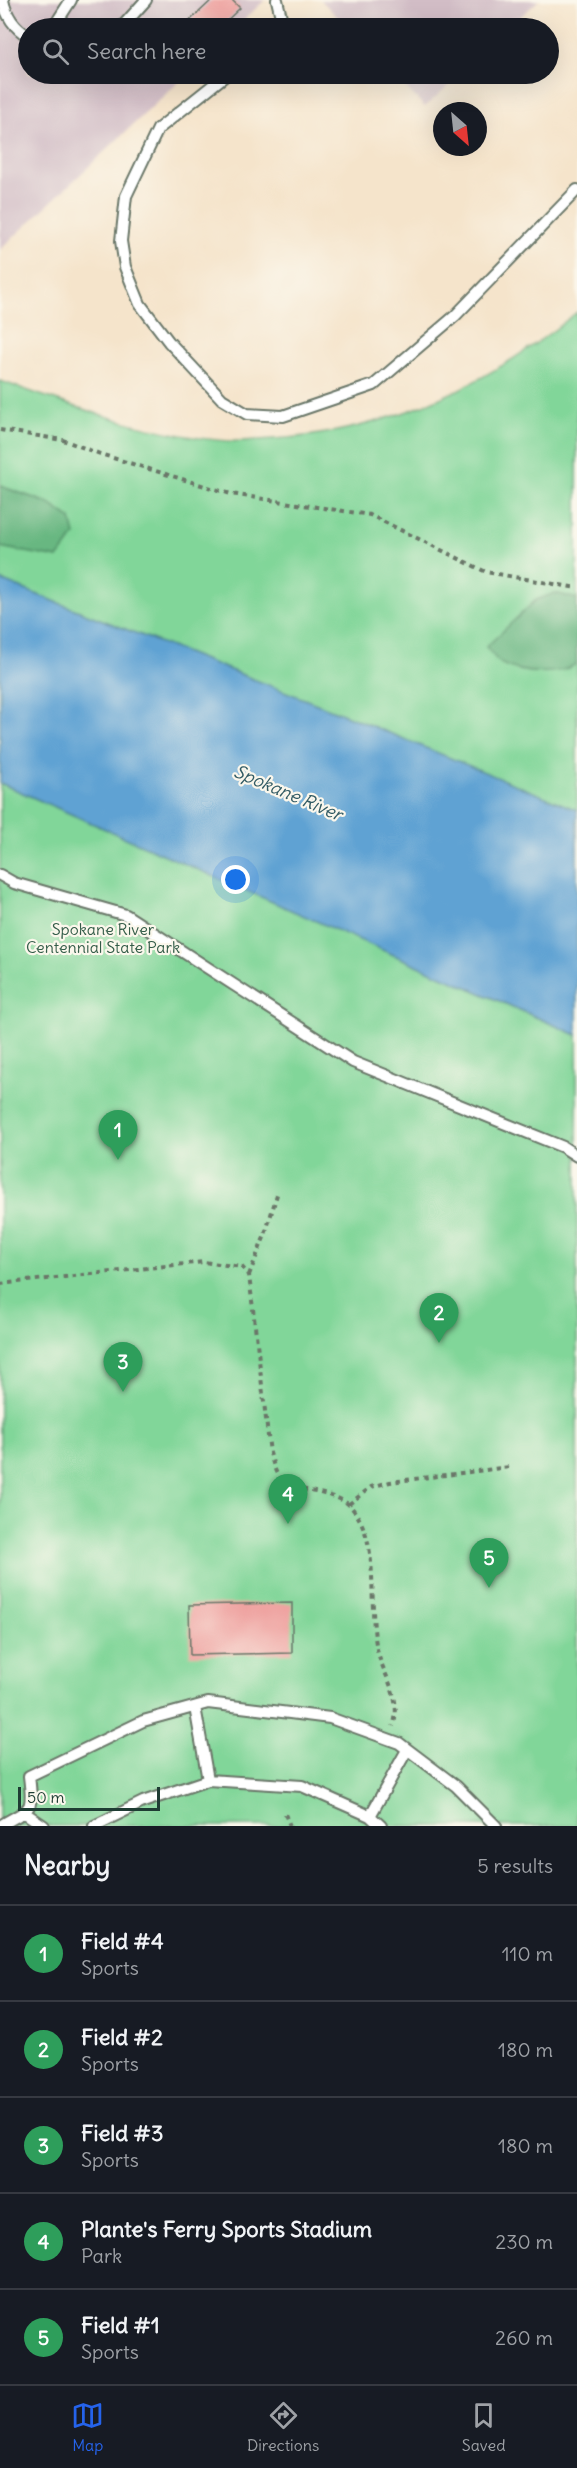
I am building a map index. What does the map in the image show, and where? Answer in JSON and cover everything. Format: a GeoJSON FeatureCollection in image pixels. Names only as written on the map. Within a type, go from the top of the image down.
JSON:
{"type":"FeatureCollection","features":[{"type":"Feature","properties":{"kind":"lane"},"geometry":{"type":"LineString","coordinates":[[3,0],[5,10],[18,29]]}},
{"type":"Feature","properties":{"kind":"lane"},"geometry":{"type":"LineString","coordinates":[[59,18],[71,0]]}},
{"type":"Feature","properties":{"kind":"lane"},"geometry":{"type":"LineString","coordinates":[[130,18],[146,0]]}},
{"type":"Feature","properties":{"kind":"lane"},"geometry":{"type":"LineString","coordinates":[[277,0],[281,18]]}},
{"type":"Feature","properties":{"kind":"lane"},"geometry":{"type":"LineString","coordinates":[[214,84],[158,129],[126,196],[121,241],[125,267],[140,304],[169,342],[222,399],[247,414],[283,416],[374,385],[455,316],[577,190]]}},
{"type":"Feature","properties":{"kind":"lane"},"geometry":{"type":"LineString","coordinates":[[0,875],[14,883],[126,915],[352,1062],[562,1147],[577,1156]]}},
{"type":"Feature","properties":{"kind":"lane"},"geometry":{"type":"LineString","coordinates":[[0,1826],[26,1812],[32,1801],[29,1776],[143,1721],[208,1702],[330,1718],[399,1743],[456,1786],[496,1826]]}},
{"type":"Feature","properties":{"kind":"lane"},"geometry":{"type":"LineString","coordinates":[[195,1707],[208,1780]]}},
{"type":"Feature","properties":{"kind":"lane"},"geometry":{"type":"LineString","coordinates":[[370,1816],[407,1750]]}},
{"type":"Feature","properties":{"kind":"lane"},"geometry":{"type":"LineString","coordinates":[[94,1826],[143,1802],[208,1780],[302,1786],[370,1816],[381,1826]]}},
{"type":"Feature","properties":{"kind":"lane"},"geometry":{"type":"LineString","coordinates":[[26,1812],[44,1826]]}},
{"type":"Feature","properties":{"kind":"path"},"geometry":{"type":"LineString","coordinates":[[0,430],[63,440],[100,454],[231,494],[370,515],[486,572],[577,588]]}},
{"type":"Feature","properties":{"kind":"path"},"geometry":{"type":"LineString","coordinates":[[278,1191],[265,1235],[249,1275],[270,1453],[282,1481],[349,1504],[367,1534],[372,1573],[372,1628],[395,1697],[397,1716],[388,1739]]}},
{"type":"Feature","properties":{"kind":"path"},"geometry":{"type":"LineString","coordinates":[[0,1284],[203,1262],[242,1267],[249,1275]]}},
{"type":"Feature","properties":{"kind":"path"},"geometry":{"type":"LineString","coordinates":[[349,1504],[371,1487],[390,1482],[509,1467]]}},
{"type":"Feature","properties":{"kind":"path"},"geometry":{"type":"LineString","coordinates":[[285,1814],[290,1826]]}},
{"type":"Feature","properties":{"kind":"shaded area"},"geometry":{"type":"Polygon","coordinates":[[[0,0],[265,0],[246,18],[18,18],[18,84],[176,84],[0,250],[0,0]]]}},
{"type":"Feature","properties":{"kind":"shaded area"},"geometry":{"type":"Polygon","coordinates":[[[321,0],[539,0],[519,18],[338,18],[321,0]]]}},
{"type":"Feature","properties":{"kind":"shaded area"},"geometry":{"type":"Polygon","coordinates":[[[403,84],[450,84],[425,107],[403,84]]]}},
{"type":"Feature","properties":{"kind":"green space"},"geometry":{"type":"Polygon","coordinates":[[[577,312],[577,599],[555,593],[571,667],[577,663],[577,810],[350,717],[0,580],[0,547],[58,558],[71,519],[48,503],[0,486],[0,381],[112,418],[169,433],[228,441],[315,435],[356,427],[435,400],[509,361],[544,338],[577,312]]]}},
{"type":"Feature","properties":{"kind":"green space"},"geometry":{"type":"Polygon","coordinates":[[[0,486],[48,503],[71,519],[75,535],[58,558],[0,547],[0,486]]]}},
{"type":"Feature","properties":{"kind":"green space"},"geometry":{"type":"Polygon","coordinates":[[[555,593],[577,599],[577,663],[551,672],[530,672],[500,663],[486,647],[536,600],[555,593]]]}},
{"type":"Feature","properties":{"kind":"green space","name":"Spokane River Centennial State Park"},"geometry":{"type":"Polygon","coordinates":[[[0,783],[577,1035],[577,1826],[0,1826],[0,783]]]}},
{"type":"Feature","properties":{"kind":"water","name":"Spokane River"},"geometry":{"type":"Polygon","coordinates":[[[0,580],[350,717],[577,810],[577,1035],[0,783],[0,580]]]}},
{"type":"Feature","properties":{"kind":"building"},"geometry":{"type":"Polygon","coordinates":[[[212,0],[232,0],[240,8],[230,18],[193,18],[212,0]]]}},
{"type":"Feature","properties":{"kind":"building"},"geometry":{"type":"Polygon","coordinates":[[[292,1603],[292,1653],[190,1655],[189,1605],[292,1603]]]}},
{"type":"Feature","properties":{"kind":"place","name":"Field #4"},"geometry":{"type":"Point","coordinates":[118,1160]}},
{"type":"Feature","properties":{"kind":"place","name":"Field #2"},"geometry":{"type":"Point","coordinates":[439,1343]}},
{"type":"Feature","properties":{"kind":"place","name":"Field #3"},"geometry":{"type":"Point","coordinates":[123,1392]}},
{"type":"Feature","properties":{"kind":"place","name":"Plante's Ferry Sports Stadium"},"geometry":{"type":"Point","coordinates":[288,1524]}},
{"type":"Feature","properties":{"kind":"place","name":"Field #1"},"geometry":{"type":"Point","coordinates":[489,1588]}}]}
